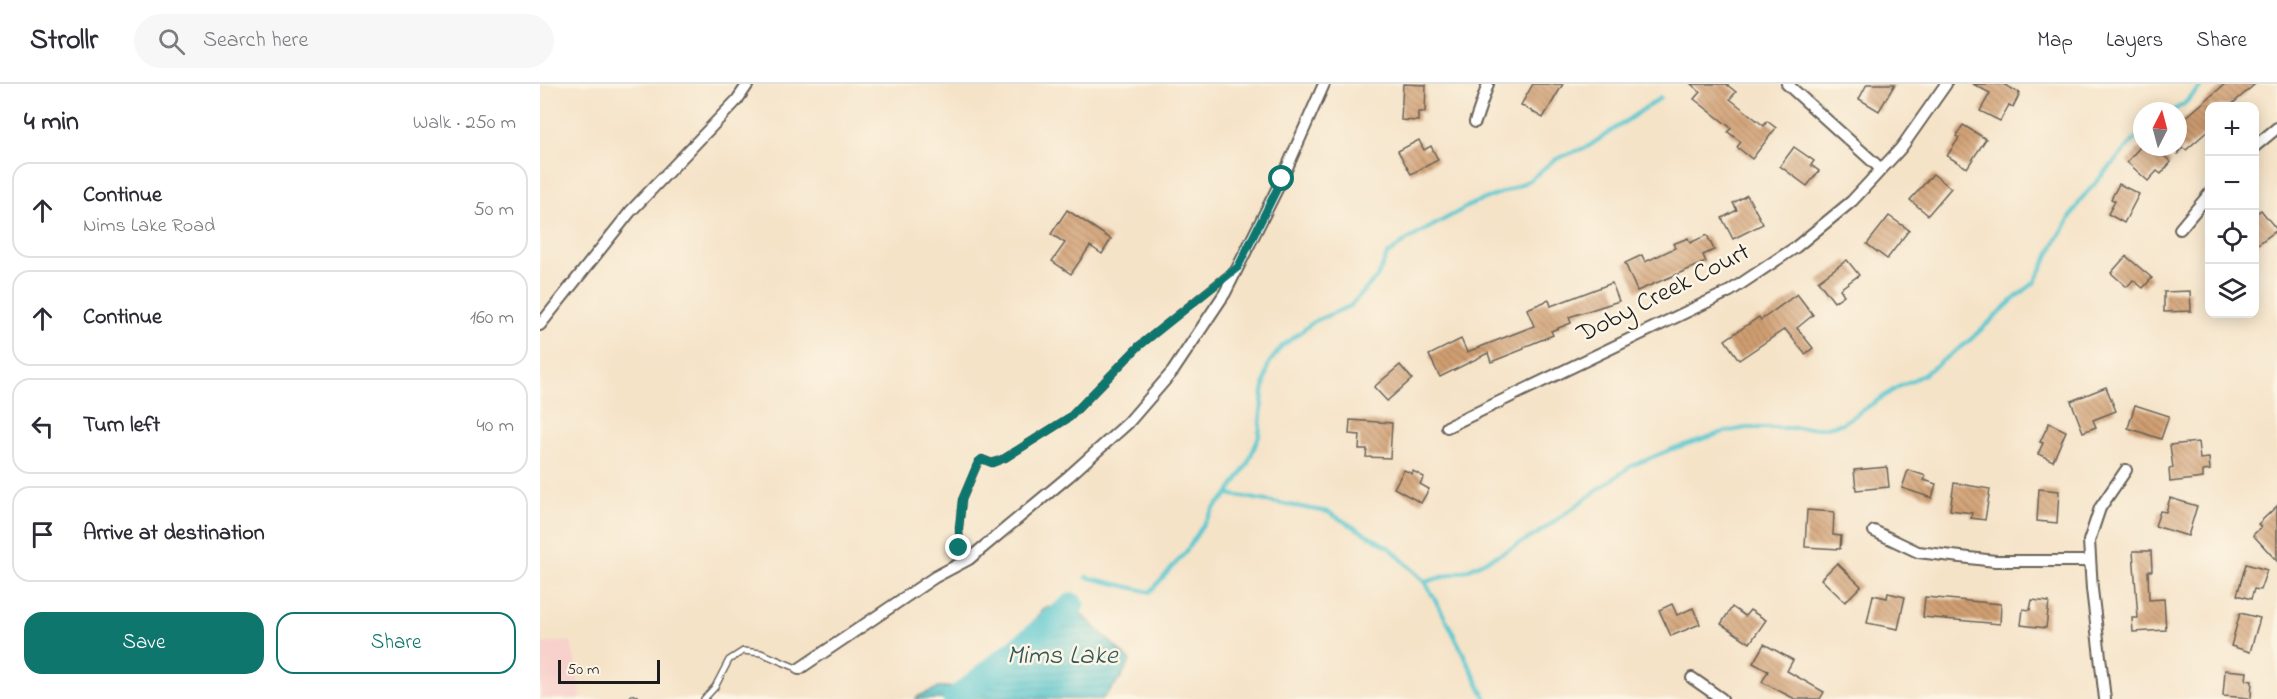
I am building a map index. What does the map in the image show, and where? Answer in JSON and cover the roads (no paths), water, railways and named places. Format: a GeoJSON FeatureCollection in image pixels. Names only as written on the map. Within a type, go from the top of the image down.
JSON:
{"type":"FeatureCollection","features":[{"type":"Feature","properties":{"kind":"street"},"geometry":{"type":"LineString","coordinates":[[540,325],[630,212],[737,100],[748,84]]}},
{"type":"Feature","properties":{"kind":"street"},"geometry":{"type":"LineString","coordinates":[[799,669],[935,577],[962,562],[1026,513],[1128,423],[1173,371],[1225,293],[1282,179],[1324,84]]}},
{"type":"Feature","properties":{"kind":"street"},"geometry":{"type":"LineString","coordinates":[[1475,122],[1488,84]]}},
{"type":"Feature","properties":{"kind":"street"},"geometry":{"type":"LineString","coordinates":[[1787,84],[1881,169]]}},
{"type":"Feature","properties":{"kind":"street","name":"Doby Creek Court"},"geometry":{"type":"LineString","coordinates":[[1447,427],[1730,291],[1796,247],[1852,201],[1901,147],[1946,84]]}},
{"type":"Feature","properties":{"kind":"street"},"geometry":{"type":"LineString","coordinates":[[2259,143],[2277,129]]}},
{"type":"Feature","properties":{"kind":"street"},"geometry":{"type":"LineString","coordinates":[[2180,229],[2205,199]]}},
{"type":"Feature","properties":{"kind":"street"},"geometry":{"type":"LineString","coordinates":[[2105,699],[2089,541],[2100,508],[2126,470]]}},
{"type":"Feature","properties":{"kind":"street"},"geometry":{"type":"LineString","coordinates":[[1874,531],[1918,552],[1995,561],[2090,561]]}},
{"type":"Feature","properties":{"kind":"street"},"geometry":{"type":"LineString","coordinates":[[1692,678],[1722,699]]}},
{"type":"Feature","properties":{"kind":"lane"},"geometry":{"type":"LineString","coordinates":[[962,562],[959,528],[962,500],[978,462],[982,459],[992,463],[1005,458],[1070,417],[1139,346],[1238,267]]}},
{"type":"Feature","properties":{"kind":"lane"},"geometry":{"type":"LineString","coordinates":[[704,699],[715,687],[729,660],[743,651],[761,654],[799,669]]}},
{"type":"Feature","properties":{"kind":"water","name":"Mims Lake"},"geometry":{"type":"Polygon","coordinates":[[[1072,605],[1130,661],[1120,679],[1102,699],[916,699],[941,687],[962,688],[993,675],[1044,608],[1072,605]]]}},
{"type":"Feature","properties":{"kind":"waterway"},"geometry":{"type":"LineString","coordinates":[[2186,102],[2203,84]]}},
{"type":"Feature","properties":{"kind":"waterway"},"geometry":{"type":"LineString","coordinates":[[1086,577],[1150,592],[1185,553],[1214,508],[1228,494],[1247,465],[1259,436],[1268,365],[1281,347],[1315,321],[1350,306],[1378,276],[1387,255],[1407,240],[1474,203],[1530,180],[1554,160],[1589,146],[1660,98]]}},
{"type":"Feature","properties":{"kind":"waterway"},"geometry":{"type":"LineString","coordinates":[[1425,582],[1467,570],[1537,534],[1631,466],[1672,449],[1724,432],[1746,428],[1823,428],[1843,423],[1898,387],[1923,375],[1969,341],[2034,283],[2082,198],[2133,141]]}},
{"type":"Feature","properties":{"kind":"waterway"},"geometry":{"type":"LineString","coordinates":[[1228,494],[1328,512],[1390,548],[1425,582],[1486,699]]}},
{"type":"Feature","properties":{"kind":"waterway"},"geometry":{"type":"LineString","coordinates":[[955,699],[1072,605]]}}]}
